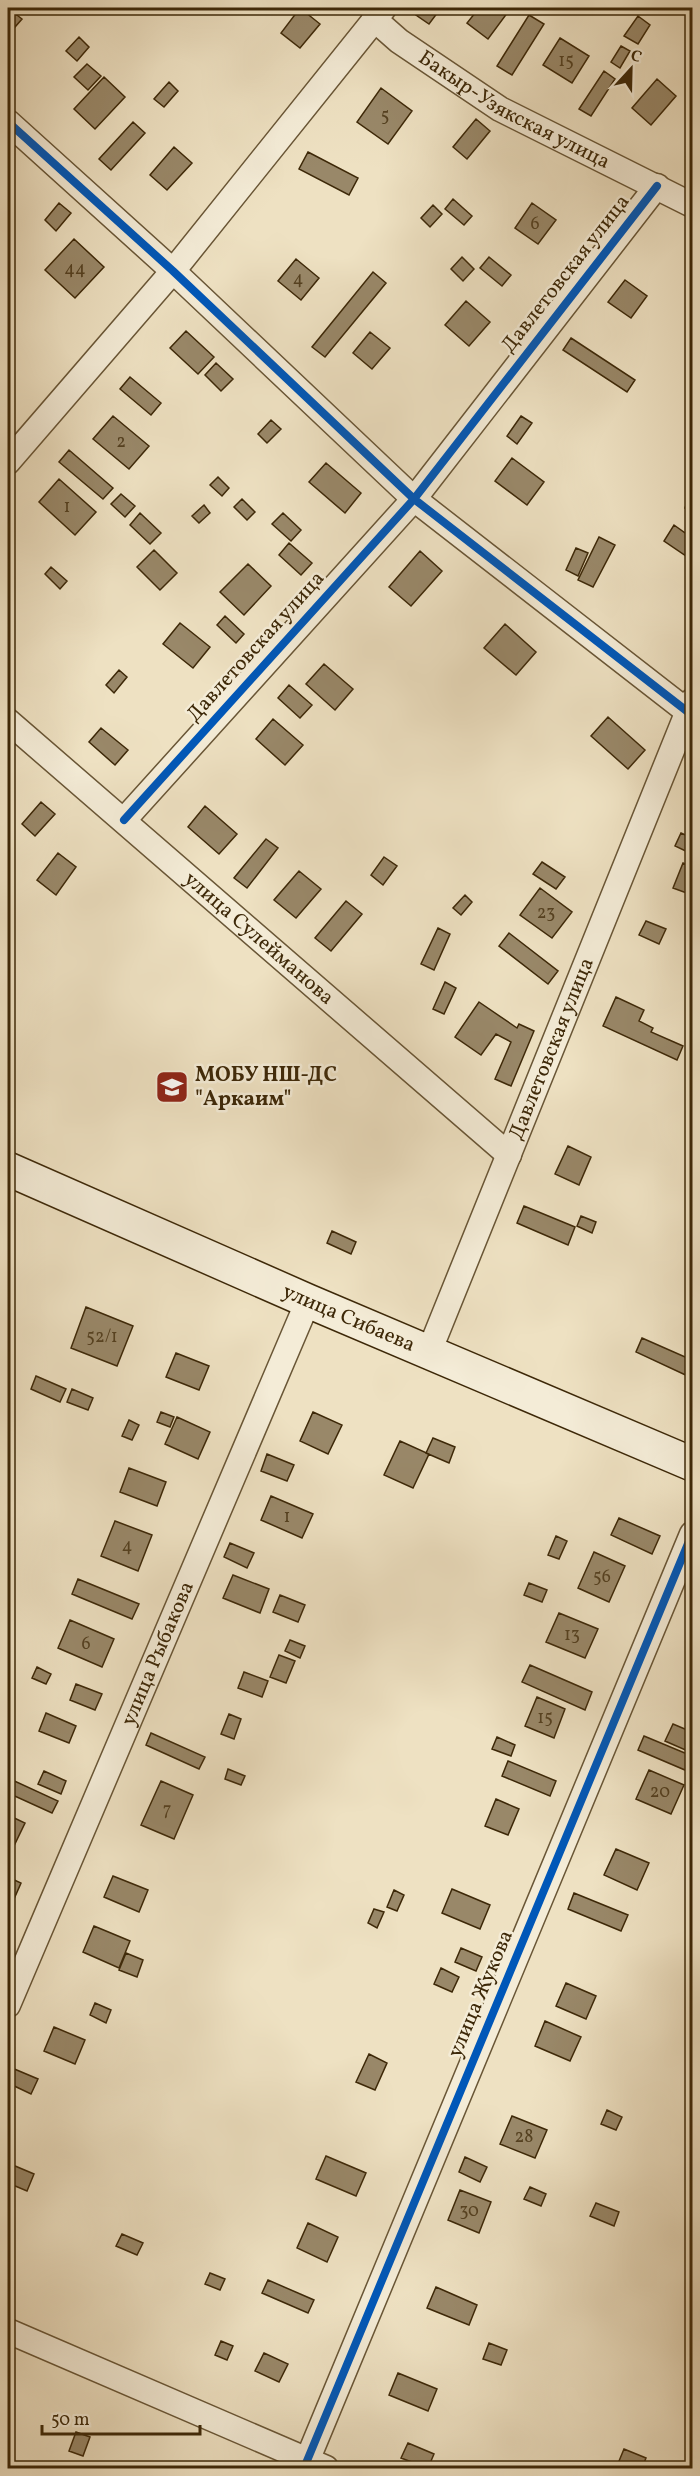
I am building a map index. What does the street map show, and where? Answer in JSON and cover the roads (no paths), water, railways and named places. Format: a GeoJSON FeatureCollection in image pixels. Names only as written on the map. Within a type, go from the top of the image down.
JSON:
{"type":"FeatureCollection","features":[{"type":"Feature","properties":{"kind":"main road","name":"улица Сибаева"},"geometry":{"type":"LineString","coordinates":[[8,1169],[308,1301],[693,1464]]}},
{"type":"Feature","properties":{"kind":"street","name":"Бакыр-Узякская улица"},"geometry":{"type":"LineString","coordinates":[[379,13],[399,41],[500,109],[693,206]]}},
{"type":"Feature","properties":{"kind":"street"},"geometry":{"type":"LineString","coordinates":[[8,462],[173,271],[379,13]]}},
{"type":"Feature","properties":{"kind":"street","name":"Давлетовская улица"},"geometry":{"type":"LineString","coordinates":[[8,122],[173,271],[414,499],[690,706],[429,1352]]}},
{"type":"Feature","properties":{"kind":"street","name":"Давлетовская улица"},"geometry":{"type":"LineString","coordinates":[[123,820],[414,499],[657,186]]}},
{"type":"Feature","properties":{"kind":"street","name":"улица Сулейманова"},"geometry":{"type":"LineString","coordinates":[[8,721],[508,1155]]}},
{"type":"Feature","properties":{"kind":"street","name":"улица Рыбакова"},"geometry":{"type":"LineString","coordinates":[[8,2005],[308,1301]]}},
{"type":"Feature","properties":{"kind":"street","name":"улица Жукова"},"geometry":{"type":"LineString","coordinates":[[312,2466],[693,1534]]}},
{"type":"Feature","properties":{"kind":"street"},"geometry":{"type":"LineString","coordinates":[[8,2331],[312,2466]]}},
{"type":"Feature","properties":{"kind":"place","name":"МОБУ НШ-ДС \"Аркаим\""},"geometry":{"type":"Point","coordinates":[172,1087]}}]}
